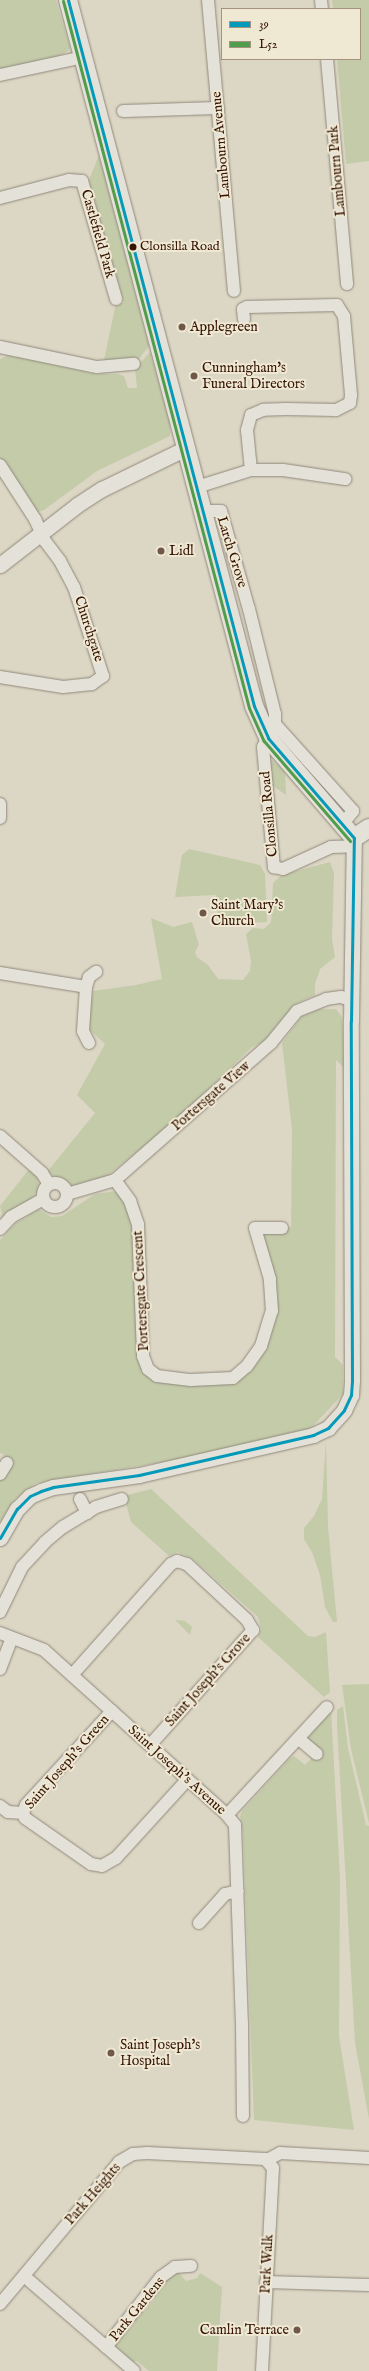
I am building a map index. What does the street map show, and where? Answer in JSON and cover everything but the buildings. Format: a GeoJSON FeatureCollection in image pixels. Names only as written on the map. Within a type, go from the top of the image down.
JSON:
{"type":"FeatureCollection","features":[{"type":"Feature","properties":{"kind":"main road","name":"Clonsilla Road"},"geometry":{"type":"LineString","coordinates":[[68,0],[254,706],[269,731],[316,782],[350,836]]}},
{"type":"Feature","properties":{"kind":"main road"},"geometry":{"type":"LineString","coordinates":[[350,836],[369,828]]}},
{"type":"Feature","properties":{"kind":"street","name":"Lambourn Avenue"},"geometry":{"type":"LineString","coordinates":[[208,0],[234,291]]}},
{"type":"Feature","properties":{"kind":"street"},"geometry":{"type":"LineString","coordinates":[[0,76],[83,56]]}},
{"type":"Feature","properties":{"kind":"street","name":"Lambourn Park"},"geometry":{"type":"LineString","coordinates":[[327,60],[347,284]]}},
{"type":"Feature","properties":{"kind":"street"},"geometry":{"type":"LineString","coordinates":[[123,111],[218,108]]}},
{"type":"Feature","properties":{"kind":"street","name":"Castlefield Park"},"geometry":{"type":"LineString","coordinates":[[0,198],[69,180],[82,181],[116,299]]}},
{"type":"Feature","properties":{"kind":"street"},"geometry":{"type":"LineString","coordinates":[[244,319],[243,309],[247,307],[337,305],[344,316],[351,395],[350,403],[336,410],[263,410],[251,414],[247,430],[251,470]]}},
{"type":"Feature","properties":{"kind":"street"},"geometry":{"type":"LineString","coordinates":[[0,347],[97,367],[134,364]]}},
{"type":"Feature","properties":{"kind":"street"},"geometry":{"type":"LineString","coordinates":[[0,565],[102,489],[186,448]]}},
{"type":"Feature","properties":{"kind":"street"},"geometry":{"type":"LineString","coordinates":[[0,465],[41,533]]}},
{"type":"Feature","properties":{"kind":"street"},"geometry":{"type":"LineString","coordinates":[[197,487],[251,470],[283,470],[345,479]]}},
{"type":"Feature","properties":{"kind":"street","name":"Larch Grove"},"geometry":{"type":"LineString","coordinates":[[203,511],[221,511],[249,609],[275,714],[269,731]]}},
{"type":"Feature","properties":{"kind":"street","name":"Churchgate"},"geometry":{"type":"LineString","coordinates":[[0,677],[62,687],[92,684],[103,676],[74,587],[41,533]]}},
{"type":"Feature","properties":{"kind":"street"},"geometry":{"type":"LineString","coordinates":[[230,615],[249,609]]}},
{"type":"Feature","properties":{"kind":"street","name":"Clonsilla Road"},"geometry":{"type":"LineString","coordinates":[[269,731],[263,747],[274,867],[283,869],[331,847],[350,836]]}},
{"type":"Feature","properties":{"kind":"street"},"geometry":{"type":"LineString","coordinates":[[0,804],[0,818]]}},
{"type":"Feature","properties":{"kind":"street"},"geometry":{"type":"LineString","coordinates":[[0,1538],[18,1509],[30,1496],[41,1491],[139,1475],[313,1435],[328,1428],[344,1410],[350,1395],[352,1380],[350,836]]}},
{"type":"Feature","properties":{"kind":"street"},"geometry":{"type":"LineString","coordinates":[[89,1043],[83,1031],[86,987],[89,977],[96,972]]}},
{"type":"Feature","properties":{"kind":"street"},"geometry":{"type":"LineString","coordinates":[[0,973],[86,987]]}},
{"type":"Feature","properties":{"kind":"street","name":"Portersgate View"},"geometry":{"type":"LineString","coordinates":[[67,1194],[115,1180],[271,1043],[296,1011],[326,999],[341,997],[351,1000]]}},
{"type":"Feature","properties":{"kind":"street"},"geometry":{"type":"LineString","coordinates":[[0,1136],[42,1173],[49,1184]]}},
{"type":"Feature","properties":{"kind":"street","name":"Portersgate Crescent"},"geometry":{"type":"LineString","coordinates":[[115,1180],[130,1201],[138,1224],[143,1356],[148,1369],[157,1376],[191,1380],[233,1378],[247,1366],[261,1346],[272,1311],[270,1279],[255,1228],[282,1228]]}},
{"type":"Feature","properties":{"kind":"street"},"geometry":{"type":"LineString","coordinates":[[49,1184],[61,1185],[67,1194],[65,1201],[59,1207],[50,1206],[44,1199],[44,1189],[49,1184]]}},
{"type":"Feature","properties":{"kind":"street"},"geometry":{"type":"LineString","coordinates":[[0,1229],[11,1217],[44,1199]]}},
{"type":"Feature","properties":{"kind":"street"},"geometry":{"type":"LineString","coordinates":[[0,1474],[7,1463]]}},
{"type":"Feature","properties":{"kind":"street"},"geometry":{"type":"LineString","coordinates":[[80,1499],[88,1512]]}},
{"type":"Feature","properties":{"kind":"street"},"geometry":{"type":"LineString","coordinates":[[0,1612],[22,1567],[63,1527],[88,1512],[122,1499]]}},
{"type":"Feature","properties":{"kind":"street","name":"Saint Joseph's Grove"},"geometry":{"type":"LineString","coordinates":[[72,1675],[171,1564],[177,1561],[187,1564],[248,1620],[253,1630],[150,1745]]}},
{"type":"Feature","properties":{"kind":"street","name":"Saint Joseph's Avenue"},"geometry":{"type":"LineString","coordinates":[[0,1632],[44,1650],[227,1815],[236,1830],[243,2116]]}},
{"type":"Feature","properties":{"kind":"street"},"geometry":{"type":"LineString","coordinates":[[0,1669],[12,1638]]}},
{"type":"Feature","properties":{"kind":"street"},"geometry":{"type":"LineString","coordinates":[[227,1815],[327,1707]]}},
{"type":"Feature","properties":{"kind":"street","name":"Saint Joseph's Green"},"geometry":{"type":"LineString","coordinates":[[112,1711],[26,1805],[23,1813],[25,1818],[76,1855],[96,1867],[102,1866],[116,1858],[187,1780]]}},
{"type":"Feature","properties":{"kind":"street"},"geometry":{"type":"LineString","coordinates":[[299,1739],[317,1754]]}},
{"type":"Feature","properties":{"kind":"street","name":"Saint Joseph's Green"},"geometry":{"type":"LineString","coordinates":[[0,1806],[8,1812],[23,1813]]}},
{"type":"Feature","properties":{"kind":"street"},"geometry":{"type":"LineString","coordinates":[[199,1923],[225,1894],[238,1891]]}},
{"type":"Feature","properties":{"kind":"street","name":"Park Heights"},"geometry":{"type":"LineString","coordinates":[[0,2304],[119,2162],[133,2154],[154,2153],[267,2160]]}},
{"type":"Feature","properties":{"kind":"street"},"geometry":{"type":"LineString","coordinates":[[267,2160],[280,2153],[369,2158]]}},
{"type":"Feature","properties":{"kind":"street","name":"Park Walk"},"geometry":{"type":"LineString","coordinates":[[262,2371],[273,2168],[267,2160]]}},
{"type":"Feature","properties":{"kind":"street","name":"Park Gardens"},"geometry":{"type":"LineString","coordinates":[[106,2347],[161,2276],[175,2267],[191,2266]]}},
{"type":"Feature","properties":{"kind":"street","name":"Park Gardens"},"geometry":{"type":"LineString","coordinates":[[24,2276],[134,2371]]}},
{"type":"Feature","properties":{"kind":"street"},"geometry":{"type":"LineString","coordinates":[[266,2282],[369,2285]]}},
{"type":"Feature","properties":{"kind":"green space"},"geometry":{"type":"Polygon","coordinates":[[[0,0],[56,0],[70,48],[68,51],[59,56],[0,70],[0,0]]]}},
{"type":"Feature","properties":{"kind":"green space"},"geometry":{"type":"Polygon","coordinates":[[[332,0],[369,0],[369,161],[346,164],[337,60],[361,60],[361,8],[333,8],[332,0]]]}},
{"type":"Feature","properties":{"kind":"green space"},"geometry":{"type":"Polygon","coordinates":[[[99,155],[149,346],[138,360],[106,364],[104,360],[116,303],[124,303],[89,180],[99,155]]]}},
{"type":"Feature","properties":{"kind":"green space"},"geometry":{"type":"Polygon","coordinates":[[[150,352],[170,423],[170,436],[97,471],[44,510],[38,512],[30,506],[11,479],[0,458],[0,359],[10,355],[96,374],[117,374],[124,376],[128,388],[137,388],[135,369],[150,352]]]}},
{"type":"Feature","properties":{"kind":"green space"},"geometry":{"type":"Polygon","coordinates":[[[272,760],[285,772],[286,795],[269,783],[269,762],[272,760]]]}},
{"type":"Feature","properties":{"kind":"green space"},"geometry":{"type":"Polygon","coordinates":[[[189,849],[260,865],[265,874],[267,922],[219,924],[216,895],[175,897],[182,855],[189,849]]]}},
{"type":"Feature","properties":{"kind":"green space"},"geometry":{"type":"Polygon","coordinates":[[[330,862],[334,873],[332,939],[335,957],[320,969],[315,984],[315,995],[297,1003],[276,1026],[268,1040],[252,1047],[181,1116],[101,1181],[74,1187],[47,1172],[95,1113],[77,1095],[105,1044],[91,1031],[88,1022],[93,991],[136,985],[162,979],[151,918],[173,927],[192,922],[199,945],[195,952],[197,957],[208,965],[218,979],[243,980],[250,971],[251,961],[246,934],[253,928],[264,929],[271,922],[273,883],[282,875],[330,862]]]}},
{"type":"Feature","properties":{"kind":"green space"},"geometry":{"type":"Polygon","coordinates":[[[319,1009],[336,1009],[342,1017],[345,1069],[336,1060],[335,1357],[343,1365],[343,1394],[313,1426],[297,1434],[169,1461],[36,1483],[14,1500],[0,1522],[0,1465],[4,1455],[0,1453],[0,1240],[16,1223],[39,1209],[51,1217],[62,1216],[95,1194],[117,1191],[129,1209],[136,1256],[138,1352],[154,1380],[246,1373],[266,1351],[276,1301],[273,1268],[263,1246],[264,1230],[291,1227],[292,1130],[282,1043],[302,1016],[319,1009]]]}},
{"type":"Feature","properties":{"kind":"green space"},"geometry":{"type":"Polygon","coordinates":[[[30,1168],[38,1179],[40,1189],[33,1197],[0,1223],[2,1214],[0,1206],[30,1168]]]}},
{"type":"Feature","properties":{"kind":"green space"},"geometry":{"type":"Polygon","coordinates":[[[326,1441],[328,1527],[337,1622],[333,1622],[325,1607],[320,1575],[312,1552],[304,1539],[304,1528],[314,1516],[322,1499],[326,1441]]]}},
{"type":"Feature","properties":{"kind":"green space"},"geometry":{"type":"Polygon","coordinates":[[[151,1489],[308,1636],[315,1637],[326,1632],[330,1692],[324,1697],[258,1637],[261,1629],[258,1617],[194,1560],[178,1552],[169,1556],[131,1522],[124,1496],[151,1489]]]}},
{"type":"Feature","properties":{"kind":"green space"},"geometry":{"type":"Polygon","coordinates":[[[175,1620],[185,1621],[192,1627],[190,1635],[175,1620]]]}},
{"type":"Feature","properties":{"kind":"green space"},"geometry":{"type":"Polygon","coordinates":[[[369,1684],[369,1823],[351,1749],[342,1685],[369,1684]]]}},
{"type":"Feature","properties":{"kind":"green space"},"geometry":{"type":"Polygon","coordinates":[[[343,1706],[348,1748],[366,1825],[369,1826],[369,2119],[355,2043],[337,1725],[337,1710],[343,1706]]]}},
{"type":"Feature","properties":{"kind":"green space"},"geometry":{"type":"Polygon","coordinates":[[[331,1708],[340,1878],[339,2036],[354,2130],[254,2120],[243,1832],[240,1816],[242,1811],[289,1759],[294,1756],[305,1765],[318,1751],[308,1739],[309,1733],[331,1708]]]}},
{"type":"Feature","properties":{"kind":"green space"},"geometry":{"type":"Polygon","coordinates":[[[177,2271],[186,2281],[197,2278],[200,2273],[222,2287],[217,2371],[149,2371],[137,2361],[133,2362],[115,2346],[120,2335],[125,2335],[136,2322],[134,2317],[138,2312],[144,2312],[154,2300],[153,2295],[174,2272],[177,2271]]]}},
{"type":"Feature","properties":{"kind":"transit line","name":"39"},"geometry":{"type":"LineString","coordinates":[[68,0],[254,706],[268,738],[354,838]]}},
{"type":"Feature","properties":{"kind":"transit line","name":"L52"},"geometry":{"type":"LineString","coordinates":[[63,1],[249,708],[264,741],[350,841]]}},
{"type":"Feature","properties":{"kind":"transit line","name":"39"},"geometry":{"type":"LineString","coordinates":[[0,1538],[17,1509],[30,1496],[41,1491],[53,1487],[139,1475],[313,1435],[328,1428],[344,1410],[351,1395],[352,1380],[351,1021],[354,838]]}},
{"type":"Feature","properties":{"kind":"place","name":"Clonsilla Road"},"geometry":{"type":"Point","coordinates":[133,247]}},
{"type":"Feature","properties":{"kind":"place","name":"Applegreen"},"geometry":{"type":"Point","coordinates":[182,327]}},
{"type":"Feature","properties":{"kind":"place","name":"Cunningham's Funeral Directors"},"geometry":{"type":"Point","coordinates":[194,376]}},
{"type":"Feature","properties":{"kind":"place","name":"Lidl"},"geometry":{"type":"Point","coordinates":[161,551]}},
{"type":"Feature","properties":{"kind":"place","name":"Saint Mary's Church"},"geometry":{"type":"Point","coordinates":[203,913]}},
{"type":"Feature","properties":{"kind":"place","name":"Saint Joseph's Hospital"},"geometry":{"type":"Point","coordinates":[111,2053]}},
{"type":"Feature","properties":{"kind":"place","name":"Camlin Terrace"},"geometry":{"type":"Point","coordinates":[297,2330]}}]}
